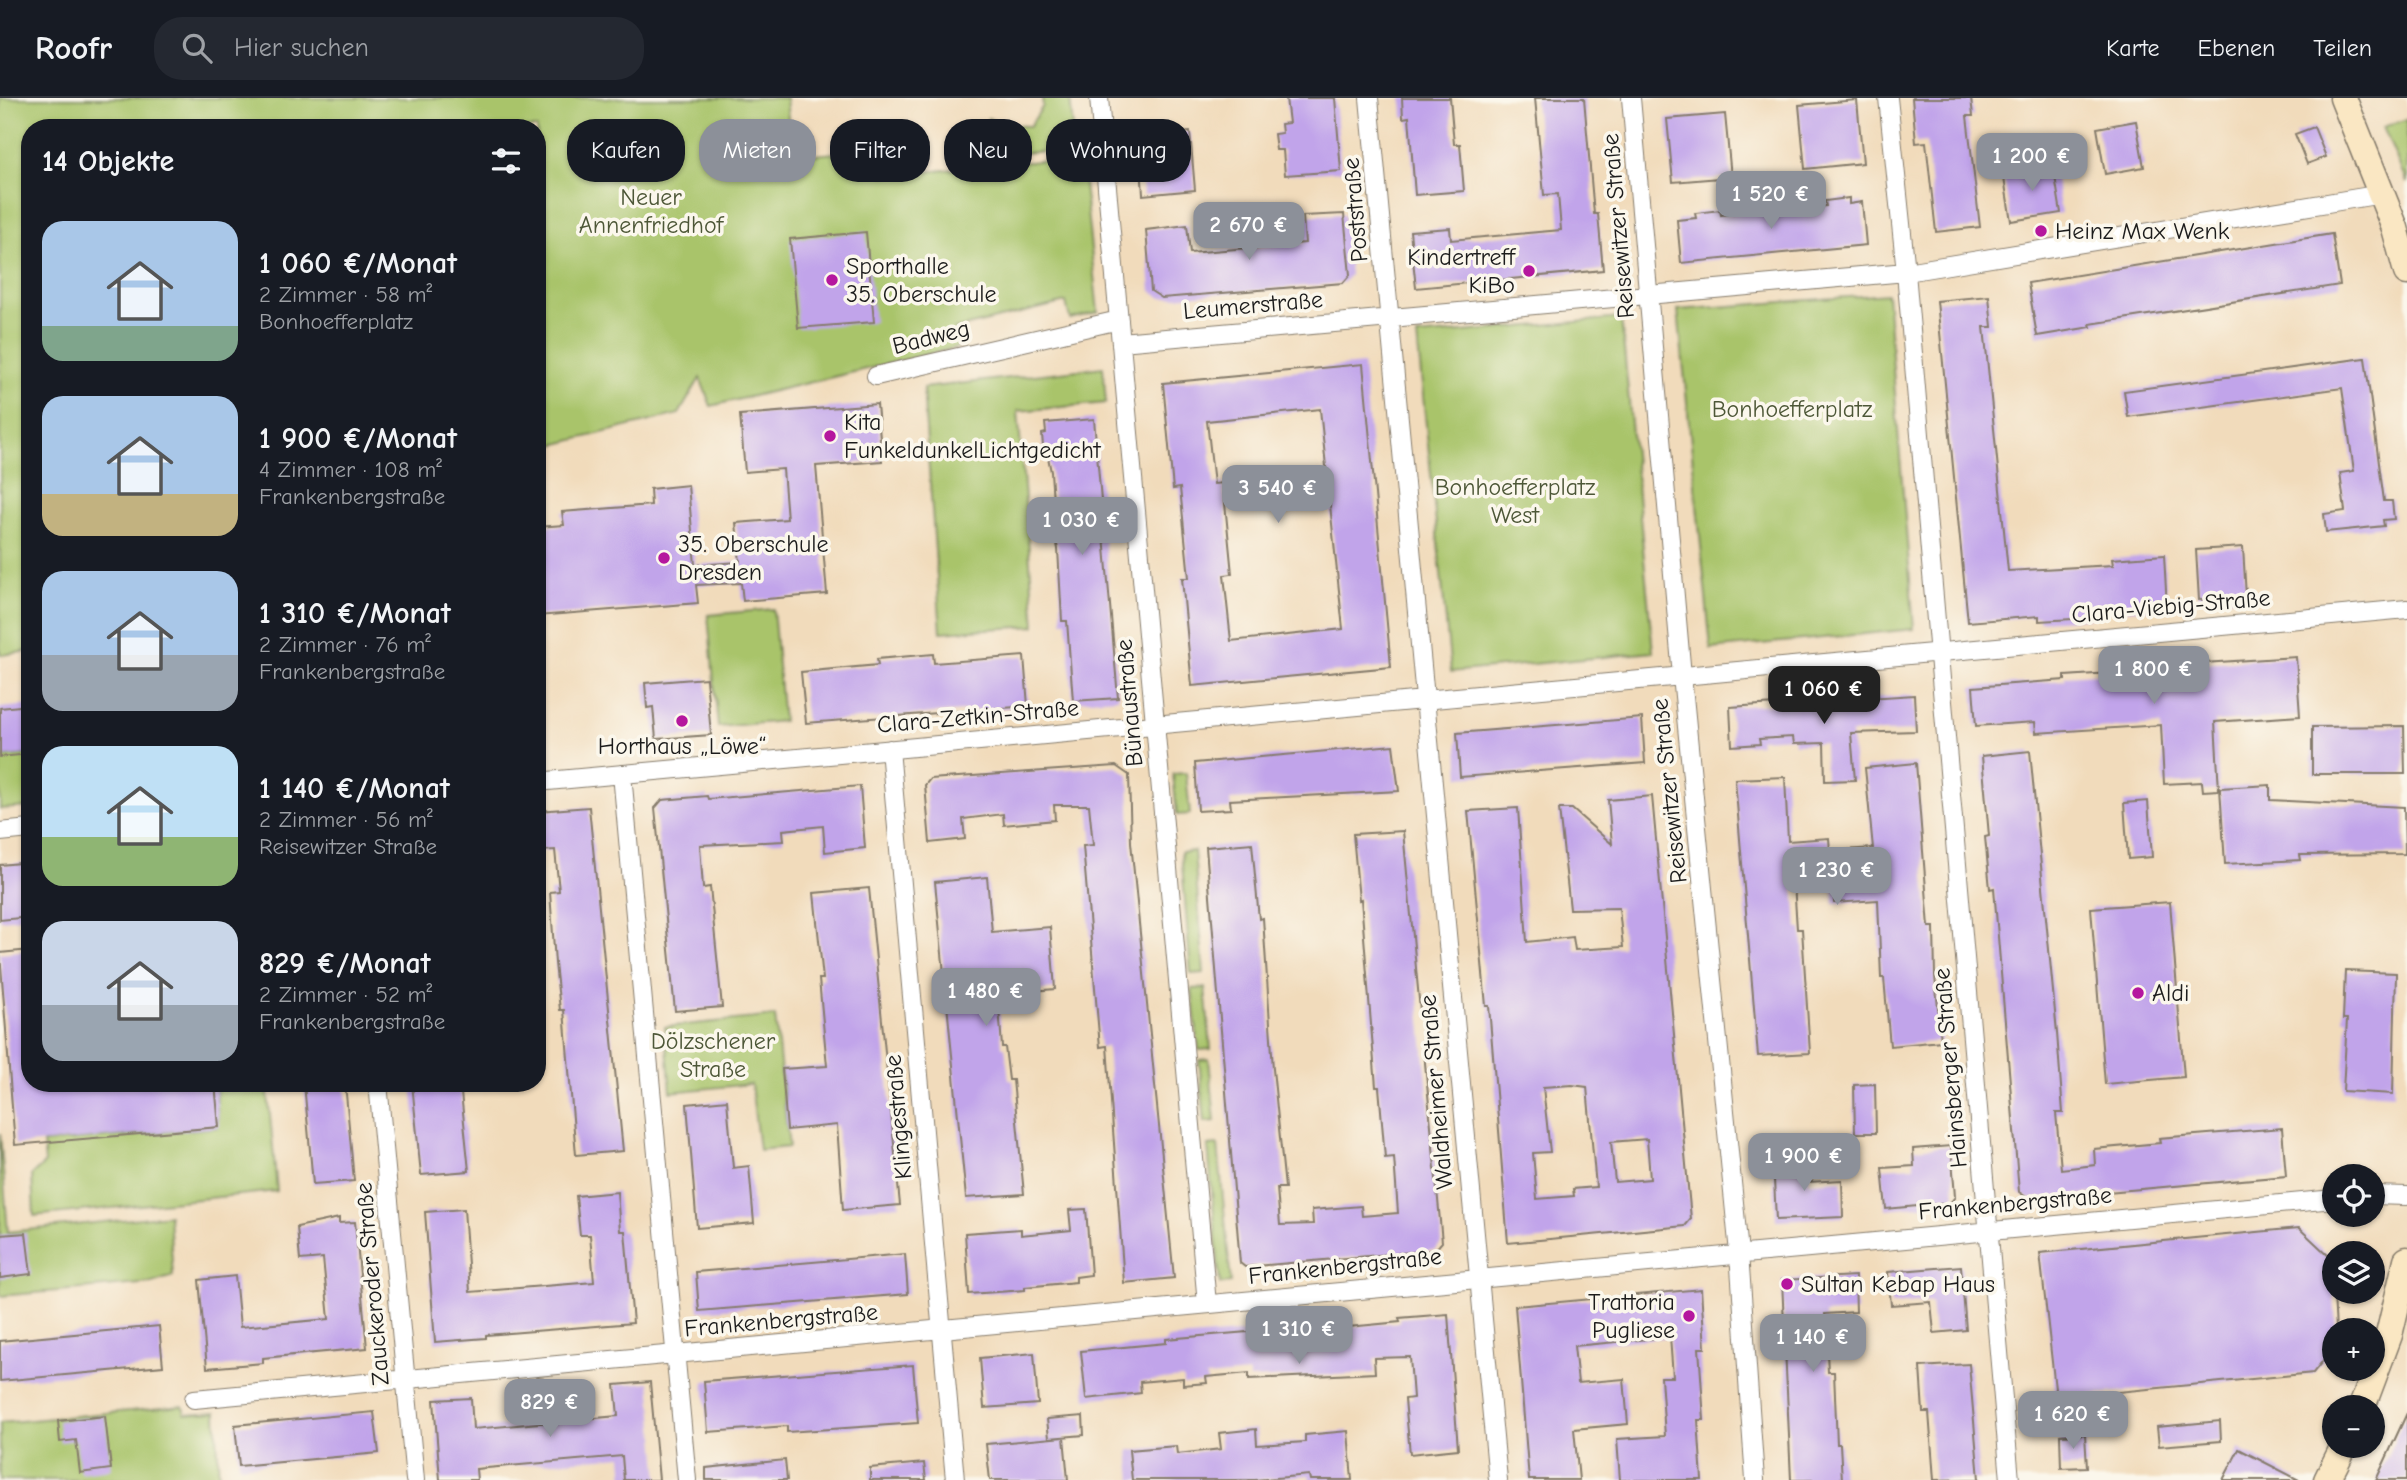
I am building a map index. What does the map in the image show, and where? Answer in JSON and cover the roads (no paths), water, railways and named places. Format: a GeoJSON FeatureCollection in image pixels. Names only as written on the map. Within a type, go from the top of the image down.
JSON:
{"type":"FeatureCollection","features":[{"type":"Feature","properties":{"kind":"main road"},"geometry":{"type":"LineString","coordinates":[[2343,98],[2382,194],[2407,272]]}},
{"type":"Feature","properties":{"kind":"main road"},"geometry":{"type":"LineString","coordinates":[[2367,1395],[2383,1353],[2407,1260]]}},
{"type":"Feature","properties":{"kind":"main road"},"geometry":{"type":"LineString","coordinates":[[2327,1480],[2338,1458]]}},
{"type":"Feature","properties":{"kind":"street","name":"Bünaustraße"},"geometry":{"type":"LineString","coordinates":[[1098,98],[1207,1304]]}},
{"type":"Feature","properties":{"kind":"street","name":"Poststraße"},"geometry":{"type":"LineString","coordinates":[[1369,98],[1388,318]]}},
{"type":"Feature","properties":{"kind":"street","name":"Reisewitzer Straße"},"geometry":{"type":"LineString","coordinates":[[1631,98],[1682,676],[1739,1253],[1755,1480]]}},
{"type":"Feature","properties":{"kind":"street"},"geometry":{"type":"LineString","coordinates":[[1888,98],[1906,272],[1939,652],[1423,700],[1388,318],[1906,272],[2382,194]]}},
{"type":"Feature","properties":{"kind":"street","name":"Leumerstraße"},"geometry":{"type":"LineString","coordinates":[[1121,342],[1388,318]]}},
{"type":"Feature","properties":{"kind":"street","name":"Badweg"},"geometry":{"type":"LineString","coordinates":[[877,376],[1119,320]]}},
{"type":"Feature","properties":{"kind":"street","name":"Clara-Viebig-Straße"},"geometry":{"type":"LineString","coordinates":[[1939,652],[2407,609]]}},
{"type":"Feature","properties":{"kind":"street","name":"Hainsberger Straße"},"geometry":{"type":"LineString","coordinates":[[1939,652],[2010,1480]]}},
{"type":"Feature","properties":{"kind":"street","name":"Clara-Zetkin-Straße"},"geometry":{"type":"LineString","coordinates":[[546,781],[1423,700]]}},
{"type":"Feature","properties":{"kind":"street","name":"Waldheimer Straße"},"geometry":{"type":"LineString","coordinates":[[1423,700],[1498,1480]]}},
{"type":"Feature","properties":{"kind":"street","name":"Klingestraße"},"geometry":{"type":"LineString","coordinates":[[890,750],[956,1480]]}},
{"type":"Feature","properties":{"kind":"street"},"geometry":{"type":"LineString","coordinates":[[622,774],[687,1480]]}},
{"type":"Feature","properties":{"kind":"street"},"geometry":{"type":"LineString","coordinates":[[0,832],[21,830]]}},
{"type":"Feature","properties":{"kind":"street","name":"Zauckeroder Straße"},"geometry":{"type":"LineString","coordinates":[[379,1092],[415,1480]]}},
{"type":"Feature","properties":{"kind":"street"},"geometry":{"type":"LineString","coordinates":[[2385,1195],[2407,1196]]}},
{"type":"Feature","properties":{"kind":"street","name":"Frankenbergstraße"},"geometry":{"type":"LineString","coordinates":[[194,1399],[2322,1200]]}},
{"type":"Feature","properties":{"kind":"place","name":"Heinz Max Wenk"},"geometry":{"type":"Point","coordinates":[2041,231]}},
{"type":"Feature","properties":{"kind":"place","name":"Kindertreff KiBo"},"geometry":{"type":"Point","coordinates":[1529,271]}},
{"type":"Feature","properties":{"kind":"place","name":"Sporthalle 35. Oberschule"},"geometry":{"type":"Point","coordinates":[832,280]}},
{"type":"Feature","properties":{"kind":"place","name":"Kita FunkeldunkelLichtgedicht"},"geometry":{"type":"Point","coordinates":[830,436]}},
{"type":"Feature","properties":{"kind":"place","name":"35. Oberschule Dresden"},"geometry":{"type":"Point","coordinates":[664,558]}},
{"type":"Feature","properties":{"kind":"place","name":"Horthaus „Löwe“"},"geometry":{"type":"Point","coordinates":[682,721]}},
{"type":"Feature","properties":{"kind":"place","name":"Aldi"},"geometry":{"type":"Point","coordinates":[2138,993]}},
{"type":"Feature","properties":{"kind":"place","name":"Sultan Kebap Haus"},"geometry":{"type":"Point","coordinates":[1787,1284]}},
{"type":"Feature","properties":{"kind":"place","name":"Trattoria Pugliese"},"geometry":{"type":"Point","coordinates":[1689,1316]}},
{"type":"Feature","properties":{"kind":"park label","name":"Neuer Annenfriedhof"},"geometry":{"type":"Point","coordinates":[651,211]}},
{"type":"Feature","properties":{"kind":"park label","name":"Bonhoefferplatz"},"geometry":{"type":"Point","coordinates":[1792,409]}},
{"type":"Feature","properties":{"kind":"park label","name":"Bonhoefferplatz West"},"geometry":{"type":"Point","coordinates":[1515,501]}},
{"type":"Feature","properties":{"kind":"park label","name":"Dölzschener Straße"},"geometry":{"type":"Point","coordinates":[713,1055]}}]}
